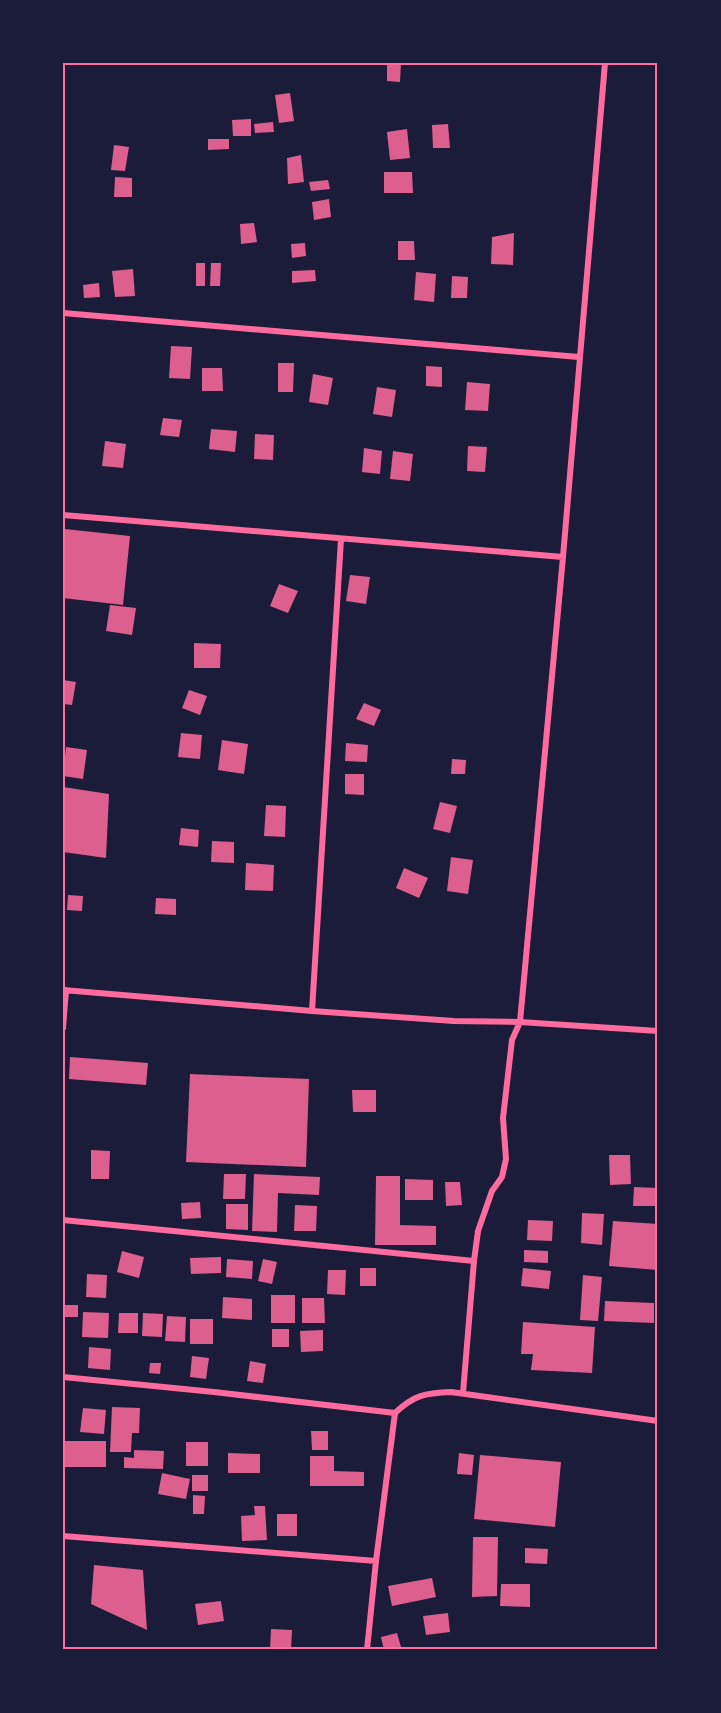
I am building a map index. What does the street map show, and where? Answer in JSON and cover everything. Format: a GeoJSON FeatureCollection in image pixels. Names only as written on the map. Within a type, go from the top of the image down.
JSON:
{"type":"FeatureCollection","features":[{"type":"Feature","properties":{"kind":"street"},"geometry":{"type":"LineString","coordinates":[[463,1393],[478,1231],[492,1191],[502,1178],[506,1159],[503,1118],[512,1040],[520,1022],[605,63]]}},
{"type":"Feature","properties":{"kind":"street"},"geometry":{"type":"LineString","coordinates":[[63,313],[579,357]]}},
{"type":"Feature","properties":{"kind":"street"},"geometry":{"type":"LineString","coordinates":[[63,515],[562,558]]}},
{"type":"Feature","properties":{"kind":"street"},"geometry":{"type":"LineString","coordinates":[[312,1011],[341,539]]}},
{"type":"Feature","properties":{"kind":"street"},"geometry":{"type":"LineString","coordinates":[[63,1028],[65,990],[454,1021],[520,1022],[658,1031]]}},
{"type":"Feature","properties":{"kind":"street"},"geometry":{"type":"LineString","coordinates":[[63,1220],[474,1261]]}},
{"type":"Feature","properties":{"kind":"street"},"geometry":{"type":"LineString","coordinates":[[63,1377],[395,1413]]}},
{"type":"Feature","properties":{"kind":"street"},"geometry":{"type":"LineString","coordinates":[[367,1650],[395,1413],[409,1400],[428,1393],[463,1393],[658,1421]]}},
{"type":"Feature","properties":{"kind":"street"},"geometry":{"type":"LineString","coordinates":[[63,1536],[376,1561]]}},
{"type":"Feature","properties":{"kind":"building"},"geometry":{"type":"Polygon","coordinates":[[[387,63],[401,63],[400,82],[387,81],[387,63]]]}},
{"type":"Feature","properties":{"kind":"building"},"geometry":{"type":"Polygon","coordinates":[[[290,93],[294,121],[279,123],[275,95],[290,93]]]}},
{"type":"Feature","properties":{"kind":"building"},"geometry":{"type":"Polygon","coordinates":[[[251,119],[251,136],[233,136],[232,120],[251,119]]]}},
{"type":"Feature","properties":{"kind":"building"},"geometry":{"type":"Polygon","coordinates":[[[273,122],[274,132],[255,133],[254,124],[273,122]]]}},
{"type":"Feature","properties":{"kind":"building"},"geometry":{"type":"Polygon","coordinates":[[[448,124],[450,148],[433,148],[432,125],[448,124]]]}},
{"type":"Feature","properties":{"kind":"building"},"geometry":{"type":"Polygon","coordinates":[[[407,129],[410,158],[390,160],[387,132],[407,129]]]}},
{"type":"Feature","properties":{"kind":"building"},"geometry":{"type":"Polygon","coordinates":[[[208,139],[229,139],[229,149],[208,150],[208,139]]]}},
{"type":"Feature","properties":{"kind":"building"},"geometry":{"type":"Polygon","coordinates":[[[114,145],[129,147],[125,171],[111,170],[114,145]]]}},
{"type":"Feature","properties":{"kind":"building"},"geometry":{"type":"Polygon","coordinates":[[[301,155],[304,182],[288,184],[287,158],[301,155]]]}},
{"type":"Feature","properties":{"kind":"building"},"geometry":{"type":"Polygon","coordinates":[[[384,172],[412,172],[413,193],[384,193],[384,172]]]}},
{"type":"Feature","properties":{"kind":"building"},"geometry":{"type":"Polygon","coordinates":[[[115,177],[132,178],[132,197],[114,197],[115,177]]]}},
{"type":"Feature","properties":{"kind":"building"},"geometry":{"type":"Polygon","coordinates":[[[328,180],[330,189],[311,191],[309,182],[328,180]]]}},
{"type":"Feature","properties":{"kind":"building"},"geometry":{"type":"Polygon","coordinates":[[[329,199],[331,217],[314,220],[312,202],[329,199]]]}},
{"type":"Feature","properties":{"kind":"building"},"geometry":{"type":"Polygon","coordinates":[[[254,223],[257,242],[241,244],[240,224],[254,223]]]}},
{"type":"Feature","properties":{"kind":"building"},"geometry":{"type":"Polygon","coordinates":[[[514,233],[513,265],[491,264],[492,237],[514,233]]]}},
{"type":"Feature","properties":{"kind":"building"},"geometry":{"type":"Polygon","coordinates":[[[398,241],[414,241],[415,260],[398,260],[398,241]]]}},
{"type":"Feature","properties":{"kind":"building"},"geometry":{"type":"Polygon","coordinates":[[[305,243],[306,256],[292,258],[291,244],[305,243]]]}},
{"type":"Feature","properties":{"kind":"building"},"geometry":{"type":"Polygon","coordinates":[[[196,263],[205,263],[205,286],[196,286],[196,263]]]}},
{"type":"Feature","properties":{"kind":"building"},"geometry":{"type":"Polygon","coordinates":[[[211,263],[221,263],[220,286],[210,286],[211,263]]]}},
{"type":"Feature","properties":{"kind":"building"},"geometry":{"type":"Polygon","coordinates":[[[133,269],[135,296],[115,297],[112,271],[133,269]]]}},
{"type":"Feature","properties":{"kind":"building"},"geometry":{"type":"Polygon","coordinates":[[[315,270],[316,281],[292,283],[292,271],[315,270]]]}},
{"type":"Feature","properties":{"kind":"building"},"geometry":{"type":"Polygon","coordinates":[[[416,272],[436,274],[434,302],[414,300],[416,272]]]}},
{"type":"Feature","properties":{"kind":"building"},"geometry":{"type":"Polygon","coordinates":[[[452,276],[468,277],[467,298],[451,298],[452,276]]]}},
{"type":"Feature","properties":{"kind":"building"},"geometry":{"type":"Polygon","coordinates":[[[99,283],[100,297],[84,298],[83,285],[99,283]]]}},
{"type":"Feature","properties":{"kind":"building"},"geometry":{"type":"Polygon","coordinates":[[[171,346],[192,347],[190,379],[169,378],[171,346]]]}},
{"type":"Feature","properties":{"kind":"building"},"geometry":{"type":"Polygon","coordinates":[[[278,363],[294,363],[293,392],[278,392],[278,363]]]}},
{"type":"Feature","properties":{"kind":"building"},"geometry":{"type":"Polygon","coordinates":[[[426,366],[442,367],[442,387],[426,386],[426,366]]]}},
{"type":"Feature","properties":{"kind":"building"},"geometry":{"type":"Polygon","coordinates":[[[202,368],[222,368],[223,391],[202,391],[202,368]]]}},
{"type":"Feature","properties":{"kind":"building"},"geometry":{"type":"Polygon","coordinates":[[[313,374],[333,378],[328,405],[309,402],[313,374]]]}},
{"type":"Feature","properties":{"kind":"building"},"geometry":{"type":"Polygon","coordinates":[[[467,382],[490,384],[488,411],[465,410],[467,382]]]}},
{"type":"Feature","properties":{"kind":"building"},"geometry":{"type":"Polygon","coordinates":[[[377,387],[396,390],[392,417],[373,414],[377,387]]]}},
{"type":"Feature","properties":{"kind":"building"},"geometry":{"type":"Polygon","coordinates":[[[163,418],[182,420],[179,437],[160,435],[163,418]]]}},
{"type":"Feature","properties":{"kind":"building"},"geometry":{"type":"Polygon","coordinates":[[[211,429],[237,431],[235,452],[209,449],[211,429]]]}},
{"type":"Feature","properties":{"kind":"building"},"geometry":{"type":"Polygon","coordinates":[[[255,434],[274,435],[273,460],[254,459],[255,434]]]}},
{"type":"Feature","properties":{"kind":"building"},"geometry":{"type":"Polygon","coordinates":[[[105,441],[126,444],[123,468],[102,466],[105,441]]]}},
{"type":"Feature","properties":{"kind":"building"},"geometry":{"type":"Polygon","coordinates":[[[468,446],[487,447],[485,472],[467,471],[468,446]]]}},
{"type":"Feature","properties":{"kind":"building"},"geometry":{"type":"Polygon","coordinates":[[[364,448],[382,451],[380,474],[362,472],[364,448]]]}},
{"type":"Feature","properties":{"kind":"building"},"geometry":{"type":"Polygon","coordinates":[[[393,451],[413,454],[410,481],[390,479],[393,451]]]}},
{"type":"Feature","properties":{"kind":"building"},"geometry":{"type":"Polygon","coordinates":[[[65,529],[130,536],[123,605],[63,598],[65,529]]]}},
{"type":"Feature","properties":{"kind":"building"},"geometry":{"type":"Polygon","coordinates":[[[350,575],[370,577],[366,604],[346,601],[350,575]]]}},
{"type":"Feature","properties":{"kind":"building"},"geometry":{"type":"Polygon","coordinates":[[[279,584],[298,591],[288,613],[270,606],[279,584]]]}},
{"type":"Feature","properties":{"kind":"building"},"geometry":{"type":"Polygon","coordinates":[[[110,605],[136,608],[132,635],[106,631],[110,605]]]}},
{"type":"Feature","properties":{"kind":"building"},"geometry":{"type":"Polygon","coordinates":[[[194,643],[221,644],[220,668],[194,668],[194,643]]]}},
{"type":"Feature","properties":{"kind":"building"},"geometry":{"type":"Polygon","coordinates":[[[63,680],[76,682],[72,705],[63,704],[63,680]]]}},
{"type":"Feature","properties":{"kind":"building"},"geometry":{"type":"Polygon","coordinates":[[[189,690],[207,696],[200,715],[182,708],[189,690]]]}},
{"type":"Feature","properties":{"kind":"building"},"geometry":{"type":"Polygon","coordinates":[[[364,703],[381,710],[374,726],[356,719],[364,703]]]}},
{"type":"Feature","properties":{"kind":"building"},"geometry":{"type":"Polygon","coordinates":[[[181,733],[202,735],[200,759],[178,757],[181,733]]]}},
{"type":"Feature","properties":{"kind":"building"},"geometry":{"type":"Polygon","coordinates":[[[222,740],[248,744],[244,774],[218,770],[222,740]]]}},
{"type":"Feature","properties":{"kind":"building"},"geometry":{"type":"Polygon","coordinates":[[[346,743],[368,745],[367,762],[345,761],[346,743]]]}},
{"type":"Feature","properties":{"kind":"building"},"geometry":{"type":"Polygon","coordinates":[[[66,747],[87,750],[83,779],[63,776],[66,747]]]}},
{"type":"Feature","properties":{"kind":"building"},"geometry":{"type":"Polygon","coordinates":[[[452,759],[466,760],[465,774],[451,774],[452,759]]]}},
{"type":"Feature","properties":{"kind":"building"},"geometry":{"type":"Polygon","coordinates":[[[345,774],[364,774],[364,795],[345,794],[345,774]]]}},
{"type":"Feature","properties":{"kind":"building"},"geometry":{"type":"Polygon","coordinates":[[[63,787],[109,794],[106,858],[63,852],[63,787]]]}},
{"type":"Feature","properties":{"kind":"building"},"geometry":{"type":"Polygon","coordinates":[[[440,802],[457,806],[450,833],[433,829],[440,802]]]}},
{"type":"Feature","properties":{"kind":"building"},"geometry":{"type":"Polygon","coordinates":[[[266,805],[286,806],[285,837],[264,836],[266,805]]]}},
{"type":"Feature","properties":{"kind":"building"},"geometry":{"type":"Polygon","coordinates":[[[181,828],[199,830],[198,847],[179,845],[181,828]]]}},
{"type":"Feature","properties":{"kind":"building"},"geometry":{"type":"Polygon","coordinates":[[[212,841],[234,842],[234,863],[211,862],[212,841]]]}},
{"type":"Feature","properties":{"kind":"building"},"geometry":{"type":"Polygon","coordinates":[[[451,857],[473,860],[468,894],[447,891],[451,857]]]}},
{"type":"Feature","properties":{"kind":"building"},"geometry":{"type":"Polygon","coordinates":[[[246,863],[274,865],[273,891],[245,890],[246,863]]]}},
{"type":"Feature","properties":{"kind":"building"},"geometry":{"type":"Polygon","coordinates":[[[404,868],[428,878],[419,898],[396,888],[404,868]]]}},
{"type":"Feature","properties":{"kind":"building"},"geometry":{"type":"Polygon","coordinates":[[[68,895],[83,896],[82,911],[67,910],[68,895]]]}},
{"type":"Feature","properties":{"kind":"building"},"geometry":{"type":"Polygon","coordinates":[[[156,898],[176,899],[176,915],[155,914],[156,898]]]}},
{"type":"Feature","properties":{"kind":"building"},"geometry":{"type":"Polygon","coordinates":[[[70,1057],[148,1063],[146,1085],[69,1079],[70,1057]]]}},
{"type":"Feature","properties":{"kind":"building"},"geometry":{"type":"Polygon","coordinates":[[[190,1074],[309,1079],[306,1167],[186,1162],[190,1074]]]}},
{"type":"Feature","properties":{"kind":"building"},"geometry":{"type":"Polygon","coordinates":[[[352,1090],[376,1090],[376,1112],[353,1112],[352,1090]]]}},
{"type":"Feature","properties":{"kind":"building"},"geometry":{"type":"Polygon","coordinates":[[[91,1150],[110,1151],[109,1179],[91,1179],[91,1150]]]}},
{"type":"Feature","properties":{"kind":"building"},"geometry":{"type":"Polygon","coordinates":[[[609,1155],[630,1155],[631,1184],[610,1185],[609,1155]]]}},
{"type":"Feature","properties":{"kind":"building"},"geometry":{"type":"Polygon","coordinates":[[[224,1174],[246,1174],[245,1199],[223,1199],[224,1174]]]}},
{"type":"Feature","properties":{"kind":"building"},"geometry":{"type":"Polygon","coordinates":[[[254,1174],[320,1177],[319,1195],[278,1193],[277,1232],[252,1231],[254,1174]]]}},
{"type":"Feature","properties":{"kind":"building"},"geometry":{"type":"Polygon","coordinates":[[[376,1176],[400,1176],[400,1225],[436,1226],[436,1245],[375,1245],[376,1176]]]}},
{"type":"Feature","properties":{"kind":"building"},"geometry":{"type":"Polygon","coordinates":[[[405,1179],[433,1180],[433,1200],[405,1200],[405,1179]]]}},
{"type":"Feature","properties":{"kind":"building"},"geometry":{"type":"Polygon","coordinates":[[[445,1182],[460,1182],[462,1205],[446,1206],[445,1182]]]}},
{"type":"Feature","properties":{"kind":"building"},"geometry":{"type":"Polygon","coordinates":[[[634,1187],[658,1188],[658,1206],[633,1206],[634,1187]]]}},
{"type":"Feature","properties":{"kind":"building"},"geometry":{"type":"Polygon","coordinates":[[[200,1202],[201,1218],[182,1219],[181,1203],[200,1202]]]}},
{"type":"Feature","properties":{"kind":"building"},"geometry":{"type":"Polygon","coordinates":[[[226,1204],[248,1204],[248,1230],[226,1229],[226,1204]]]}},
{"type":"Feature","properties":{"kind":"building"},"geometry":{"type":"Polygon","coordinates":[[[295,1205],[317,1206],[316,1231],[294,1231],[295,1205]]]}},
{"type":"Feature","properties":{"kind":"building"},"geometry":{"type":"Polygon","coordinates":[[[582,1213],[604,1214],[602,1245],[581,1243],[582,1213]]]}},
{"type":"Feature","properties":{"kind":"building"},"geometry":{"type":"Polygon","coordinates":[[[528,1220],[553,1221],[552,1241],[527,1240],[528,1220]]]}},
{"type":"Feature","properties":{"kind":"building"},"geometry":{"type":"Polygon","coordinates":[[[613,1221],[658,1224],[658,1270],[609,1266],[613,1221]]]}},
{"type":"Feature","properties":{"kind":"building"},"geometry":{"type":"Polygon","coordinates":[[[524,1250],[548,1251],[548,1263],[524,1262],[524,1250]]]}},
{"type":"Feature","properties":{"kind":"building"},"geometry":{"type":"Polygon","coordinates":[[[122,1251],[144,1257],[139,1278],[117,1272],[122,1251]]]}},
{"type":"Feature","properties":{"kind":"building"},"geometry":{"type":"Polygon","coordinates":[[[221,1257],[221,1273],[191,1274],[190,1258],[221,1257]]]}},
{"type":"Feature","properties":{"kind":"building"},"geometry":{"type":"Polygon","coordinates":[[[227,1259],[253,1261],[252,1279],[226,1277],[227,1259]]]}},
{"type":"Feature","properties":{"kind":"building"},"geometry":{"type":"Polygon","coordinates":[[[263,1259],[277,1262],[272,1284],[258,1281],[263,1259]]]}},
{"type":"Feature","properties":{"kind":"building"},"geometry":{"type":"Polygon","coordinates":[[[360,1268],[376,1268],[376,1286],[360,1286],[360,1268]]]}},
{"type":"Feature","properties":{"kind":"building"},"geometry":{"type":"Polygon","coordinates":[[[523,1268],[551,1271],[549,1289],[521,1286],[523,1268]]]}},
{"type":"Feature","properties":{"kind":"building"},"geometry":{"type":"Polygon","coordinates":[[[328,1270],[346,1270],[345,1295],[327,1294],[328,1270]]]}},
{"type":"Feature","properties":{"kind":"building"},"geometry":{"type":"Polygon","coordinates":[[[87,1274],[107,1275],[106,1298],[86,1297],[87,1274]]]}},
{"type":"Feature","properties":{"kind":"building"},"geometry":{"type":"Polygon","coordinates":[[[583,1275],[602,1277],[598,1321],[580,1320],[583,1275]]]}},
{"type":"Feature","properties":{"kind":"building"},"geometry":{"type":"Polygon","coordinates":[[[271,1295],[295,1295],[295,1323],[271,1323],[271,1295]]]}},
{"type":"Feature","properties":{"kind":"building"},"geometry":{"type":"Polygon","coordinates":[[[223,1297],[252,1299],[252,1320],[222,1318],[223,1297]]]}},
{"type":"Feature","properties":{"kind":"building"},"geometry":{"type":"Polygon","coordinates":[[[302,1298],[324,1298],[325,1323],[302,1323],[302,1298]]]}},
{"type":"Feature","properties":{"kind":"building"},"geometry":{"type":"Polygon","coordinates":[[[605,1301],[654,1303],[654,1323],[604,1321],[605,1301]]]}},
{"type":"Feature","properties":{"kind":"building"},"geometry":{"type":"Polygon","coordinates":[[[65,1305],[78,1305],[78,1317],[65,1317],[65,1305]]]}},
{"type":"Feature","properties":{"kind":"building"},"geometry":{"type":"Polygon","coordinates":[[[83,1312],[109,1313],[108,1338],[82,1337],[83,1312]]]}},
{"type":"Feature","properties":{"kind":"building"},"geometry":{"type":"Polygon","coordinates":[[[119,1313],[138,1313],[138,1333],[118,1333],[119,1313]]]}},
{"type":"Feature","properties":{"kind":"building"},"geometry":{"type":"Polygon","coordinates":[[[143,1313],[163,1314],[162,1337],[142,1336],[143,1313]]]}},
{"type":"Feature","properties":{"kind":"building"},"geometry":{"type":"Polygon","coordinates":[[[167,1316],[186,1317],[185,1342],[165,1341],[167,1316]]]}},
{"type":"Feature","properties":{"kind":"building"},"geometry":{"type":"Polygon","coordinates":[[[190,1319],[213,1319],[213,1344],[190,1344],[190,1319]]]}},
{"type":"Feature","properties":{"kind":"building"},"geometry":{"type":"Polygon","coordinates":[[[523,1322],[595,1327],[592,1373],[531,1370],[533,1354],[521,1354],[523,1322]]]}},
{"type":"Feature","properties":{"kind":"building"},"geometry":{"type":"Polygon","coordinates":[[[272,1329],[289,1329],[289,1347],[272,1347],[272,1329]]]}},
{"type":"Feature","properties":{"kind":"building"},"geometry":{"type":"Polygon","coordinates":[[[323,1330],[323,1351],[301,1352],[300,1331],[323,1330]]]}},
{"type":"Feature","properties":{"kind":"building"},"geometry":{"type":"Polygon","coordinates":[[[89,1347],[111,1349],[110,1370],[88,1368],[89,1347]]]}},
{"type":"Feature","properties":{"kind":"building"},"geometry":{"type":"Polygon","coordinates":[[[192,1356],[209,1358],[206,1379],[190,1377],[192,1356]]]}},
{"type":"Feature","properties":{"kind":"building"},"geometry":{"type":"Polygon","coordinates":[[[250,1361],[266,1364],[263,1383],[247,1381],[250,1361]]]}},
{"type":"Feature","properties":{"kind":"building"},"geometry":{"type":"Polygon","coordinates":[[[150,1363],[161,1363],[160,1374],[149,1373],[150,1363]]]}},
{"type":"Feature","properties":{"kind":"building"},"geometry":{"type":"Polygon","coordinates":[[[112,1407],[140,1408],[139,1433],[132,1433],[131,1452],[110,1452],[112,1407]]]}},
{"type":"Feature","properties":{"kind":"building"},"geometry":{"type":"Polygon","coordinates":[[[83,1408],[106,1410],[104,1434],[80,1432],[83,1408]]]}},
{"type":"Feature","properties":{"kind":"building"},"geometry":{"type":"Polygon","coordinates":[[[311,1431],[328,1431],[328,1450],[312,1450],[311,1431]]]}},
{"type":"Feature","properties":{"kind":"building"},"geometry":{"type":"Polygon","coordinates":[[[63,1441],[106,1441],[106,1467],[63,1467],[63,1441]]]}},
{"type":"Feature","properties":{"kind":"building"},"geometry":{"type":"Polygon","coordinates":[[[186,1442],[208,1442],[208,1466],[186,1466],[186,1442]]]}},
{"type":"Feature","properties":{"kind":"building"},"geometry":{"type":"Polygon","coordinates":[[[134,1450],[164,1451],[163,1469],[124,1468],[124,1457],[134,1458],[134,1450]]]}},
{"type":"Feature","properties":{"kind":"building"},"geometry":{"type":"Polygon","coordinates":[[[228,1453],[260,1454],[260,1473],[228,1473],[228,1453]]]}},
{"type":"Feature","properties":{"kind":"building"},"geometry":{"type":"Polygon","coordinates":[[[459,1453],[474,1455],[472,1475],[457,1474],[459,1453]]]}},
{"type":"Feature","properties":{"kind":"building"},"geometry":{"type":"Polygon","coordinates":[[[480,1455],[561,1462],[555,1527],[474,1519],[480,1455]]]}},
{"type":"Feature","properties":{"kind":"building"},"geometry":{"type":"Polygon","coordinates":[[[310,1456],[334,1456],[334,1471],[364,1472],[364,1486],[310,1486],[310,1456]]]}},
{"type":"Feature","properties":{"kind":"building"},"geometry":{"type":"Polygon","coordinates":[[[162,1473],[190,1479],[186,1499],[158,1494],[162,1473]]]}},
{"type":"Feature","properties":{"kind":"building"},"geometry":{"type":"Polygon","coordinates":[[[192,1475],[208,1475],[208,1491],[192,1491],[192,1475]]]}},
{"type":"Feature","properties":{"kind":"building"},"geometry":{"type":"Polygon","coordinates":[[[193,1495],[205,1496],[204,1514],[193,1514],[193,1495]]]}},
{"type":"Feature","properties":{"kind":"building"},"geometry":{"type":"Polygon","coordinates":[[[254,1506],[265,1506],[267,1540],[242,1541],[241,1516],[255,1515],[254,1506]]]}},
{"type":"Feature","properties":{"kind":"building"},"geometry":{"type":"Polygon","coordinates":[[[277,1514],[297,1514],[297,1536],[277,1536],[277,1514]]]}},
{"type":"Feature","properties":{"kind":"building"},"geometry":{"type":"Polygon","coordinates":[[[473,1537],[498,1537],[497,1596],[472,1597],[473,1537]]]}},
{"type":"Feature","properties":{"kind":"building"},"geometry":{"type":"Polygon","coordinates":[[[525,1548],[548,1549],[547,1564],[525,1563],[525,1548]]]}},
{"type":"Feature","properties":{"kind":"building"},"geometry":{"type":"Polygon","coordinates":[[[94,1565],[143,1570],[147,1630],[91,1604],[94,1565]]]}},
{"type":"Feature","properties":{"kind":"building"},"geometry":{"type":"Polygon","coordinates":[[[432,1578],[436,1597],[392,1606],[388,1586],[432,1578]]]}},
{"type":"Feature","properties":{"kind":"building"},"geometry":{"type":"Polygon","coordinates":[[[501,1584],[530,1584],[530,1607],[500,1606],[501,1584]]]}},
{"type":"Feature","properties":{"kind":"building"},"geometry":{"type":"Polygon","coordinates":[[[221,1601],[224,1621],[198,1625],[195,1604],[221,1601]]]}},
{"type":"Feature","properties":{"kind":"building"},"geometry":{"type":"Polygon","coordinates":[[[448,1613],[450,1632],[426,1635],[423,1616],[448,1613]]]}},
{"type":"Feature","properties":{"kind":"building"},"geometry":{"type":"Polygon","coordinates":[[[271,1629],[292,1630],[291,1650],[270,1650],[271,1629]]]}},
{"type":"Feature","properties":{"kind":"building"},"geometry":{"type":"Polygon","coordinates":[[[397,1633],[401,1647],[384,1650],[381,1637],[397,1633]]]}}]}
